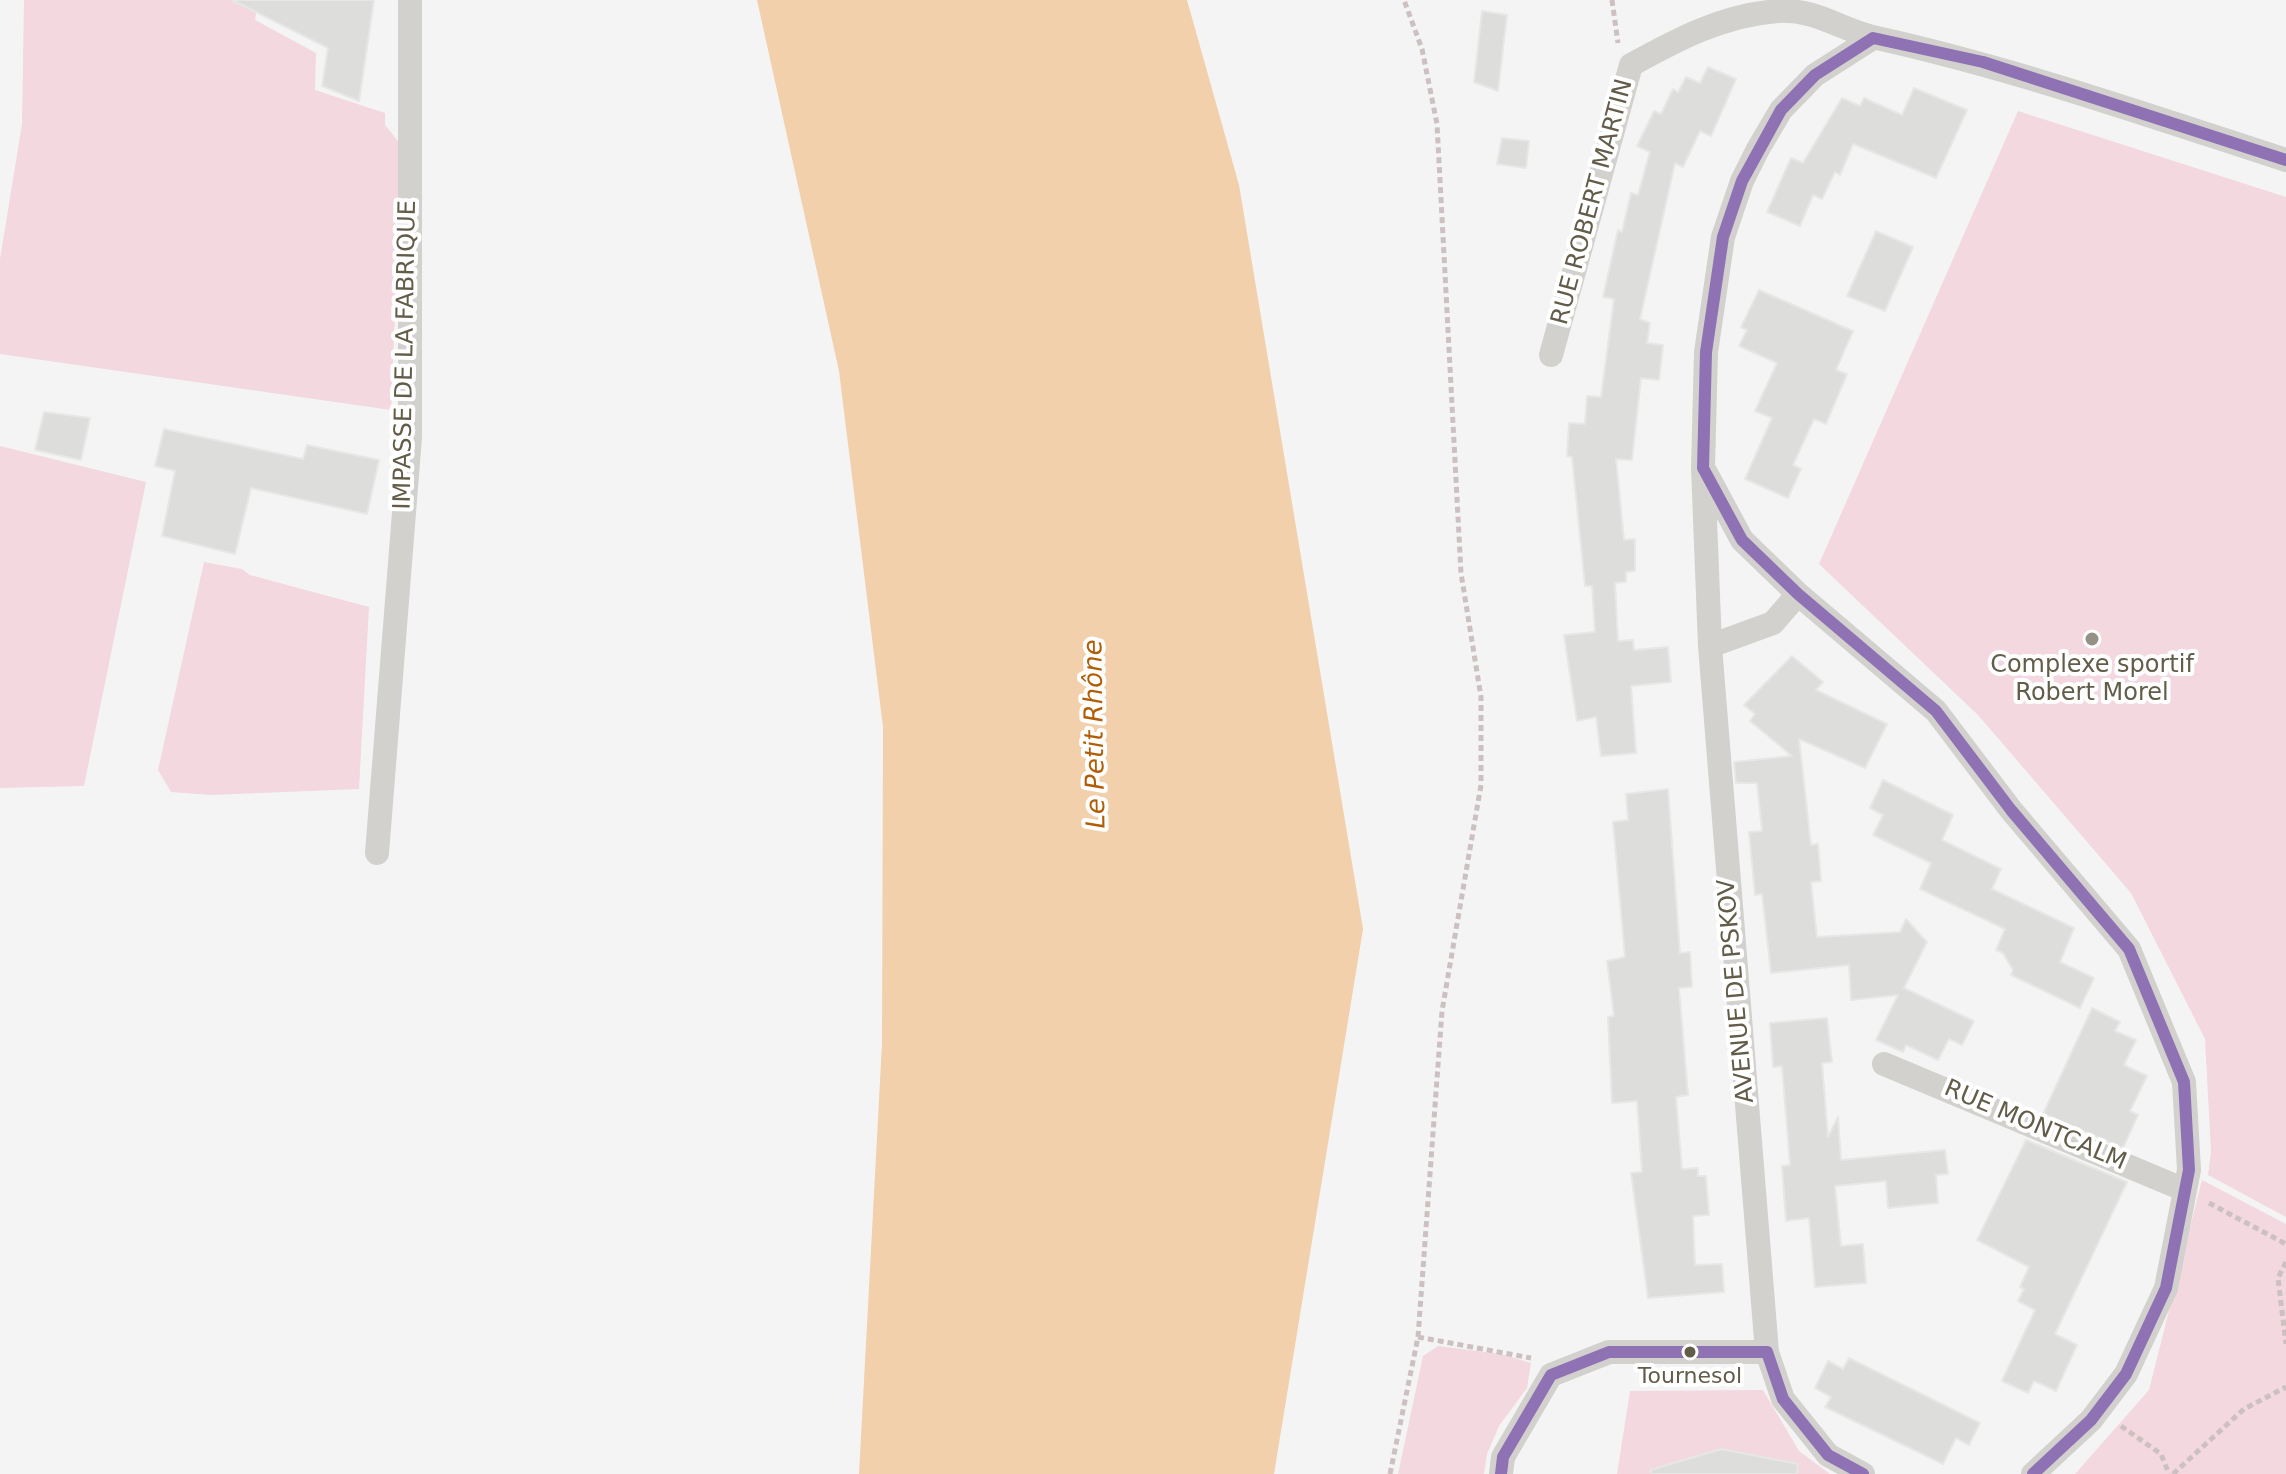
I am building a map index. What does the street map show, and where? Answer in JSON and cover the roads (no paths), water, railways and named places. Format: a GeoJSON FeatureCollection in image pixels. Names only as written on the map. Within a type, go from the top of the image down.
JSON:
{"type":"FeatureCollection","features":[{"type":"Feature","properties":{"kind":"street","name":"IMPASSE DE LA FABRIQUE"},"geometry":{"type":"LineString","coordinates":[[377,853],[410,437],[410,0]]}},
{"type":"Feature","properties":{"kind":"street","name":"RUE ROBERT MARTIN"},"geometry":{"type":"LineString","coordinates":[[1551,355],[1631,65],[1676,40],[1721,21],[1751,15],[1809,12],[1873,38],[1983,62],[2286,160]]}},
{"type":"Feature","properties":{"kind":"street","name":"AVENUE DE PSKOV"},"geometry":{"type":"LineString","coordinates":[[1863,1474],[1828,1455],[1783,1399],[1767,1352],[1710,646],[1703,468],[1706,352],[1723,237],[1742,181],[1781,110],[1815,75],[1873,38]]}},
{"type":"Feature","properties":{"kind":"street","name":"AVENUE DE PSKOV"},"geometry":{"type":"LineString","coordinates":[[1703,468],[1742,540],[1798,594],[1936,711],[2011,810],[2129,949],[2184,1082],[2189,1170],[2166,1288],[2126,1374],[2099,1408],[2033,1474]]}},
{"type":"Feature","properties":{"kind":"street"},"geometry":{"type":"LineString","coordinates":[[1710,646],[1773,623],[1798,594]]}},
{"type":"Feature","properties":{"kind":"street","name":"RUE MONTCALM"},"geometry":{"type":"LineString","coordinates":[[1884,1064],[2185,1190]]}},
{"type":"Feature","properties":{"kind":"street"},"geometry":{"type":"LineString","coordinates":[[1501,1474],[1503,1457],[1551,1375],[1609,1352],[1767,1352]]}},
{"type":"Feature","properties":{"kind":"water","name":"Le Petit Rhône"},"geometry":{"type":"Polygon","coordinates":[[[757,0],[1187,0],[1239,185],[1363,929],[1274,1474],[859,1474],[882,1044],[883,727],[839,371],[757,0]]]}},
{"type":"Feature","properties":{"kind":"place","name":"Complexe sportif Robert Morel"},"geometry":{"type":"Point","coordinates":[2092,639]}},
{"type":"Feature","properties":{"kind":"place","name":"Tournesol"},"geometry":{"type":"Point","coordinates":[1690,1352]}}]}
